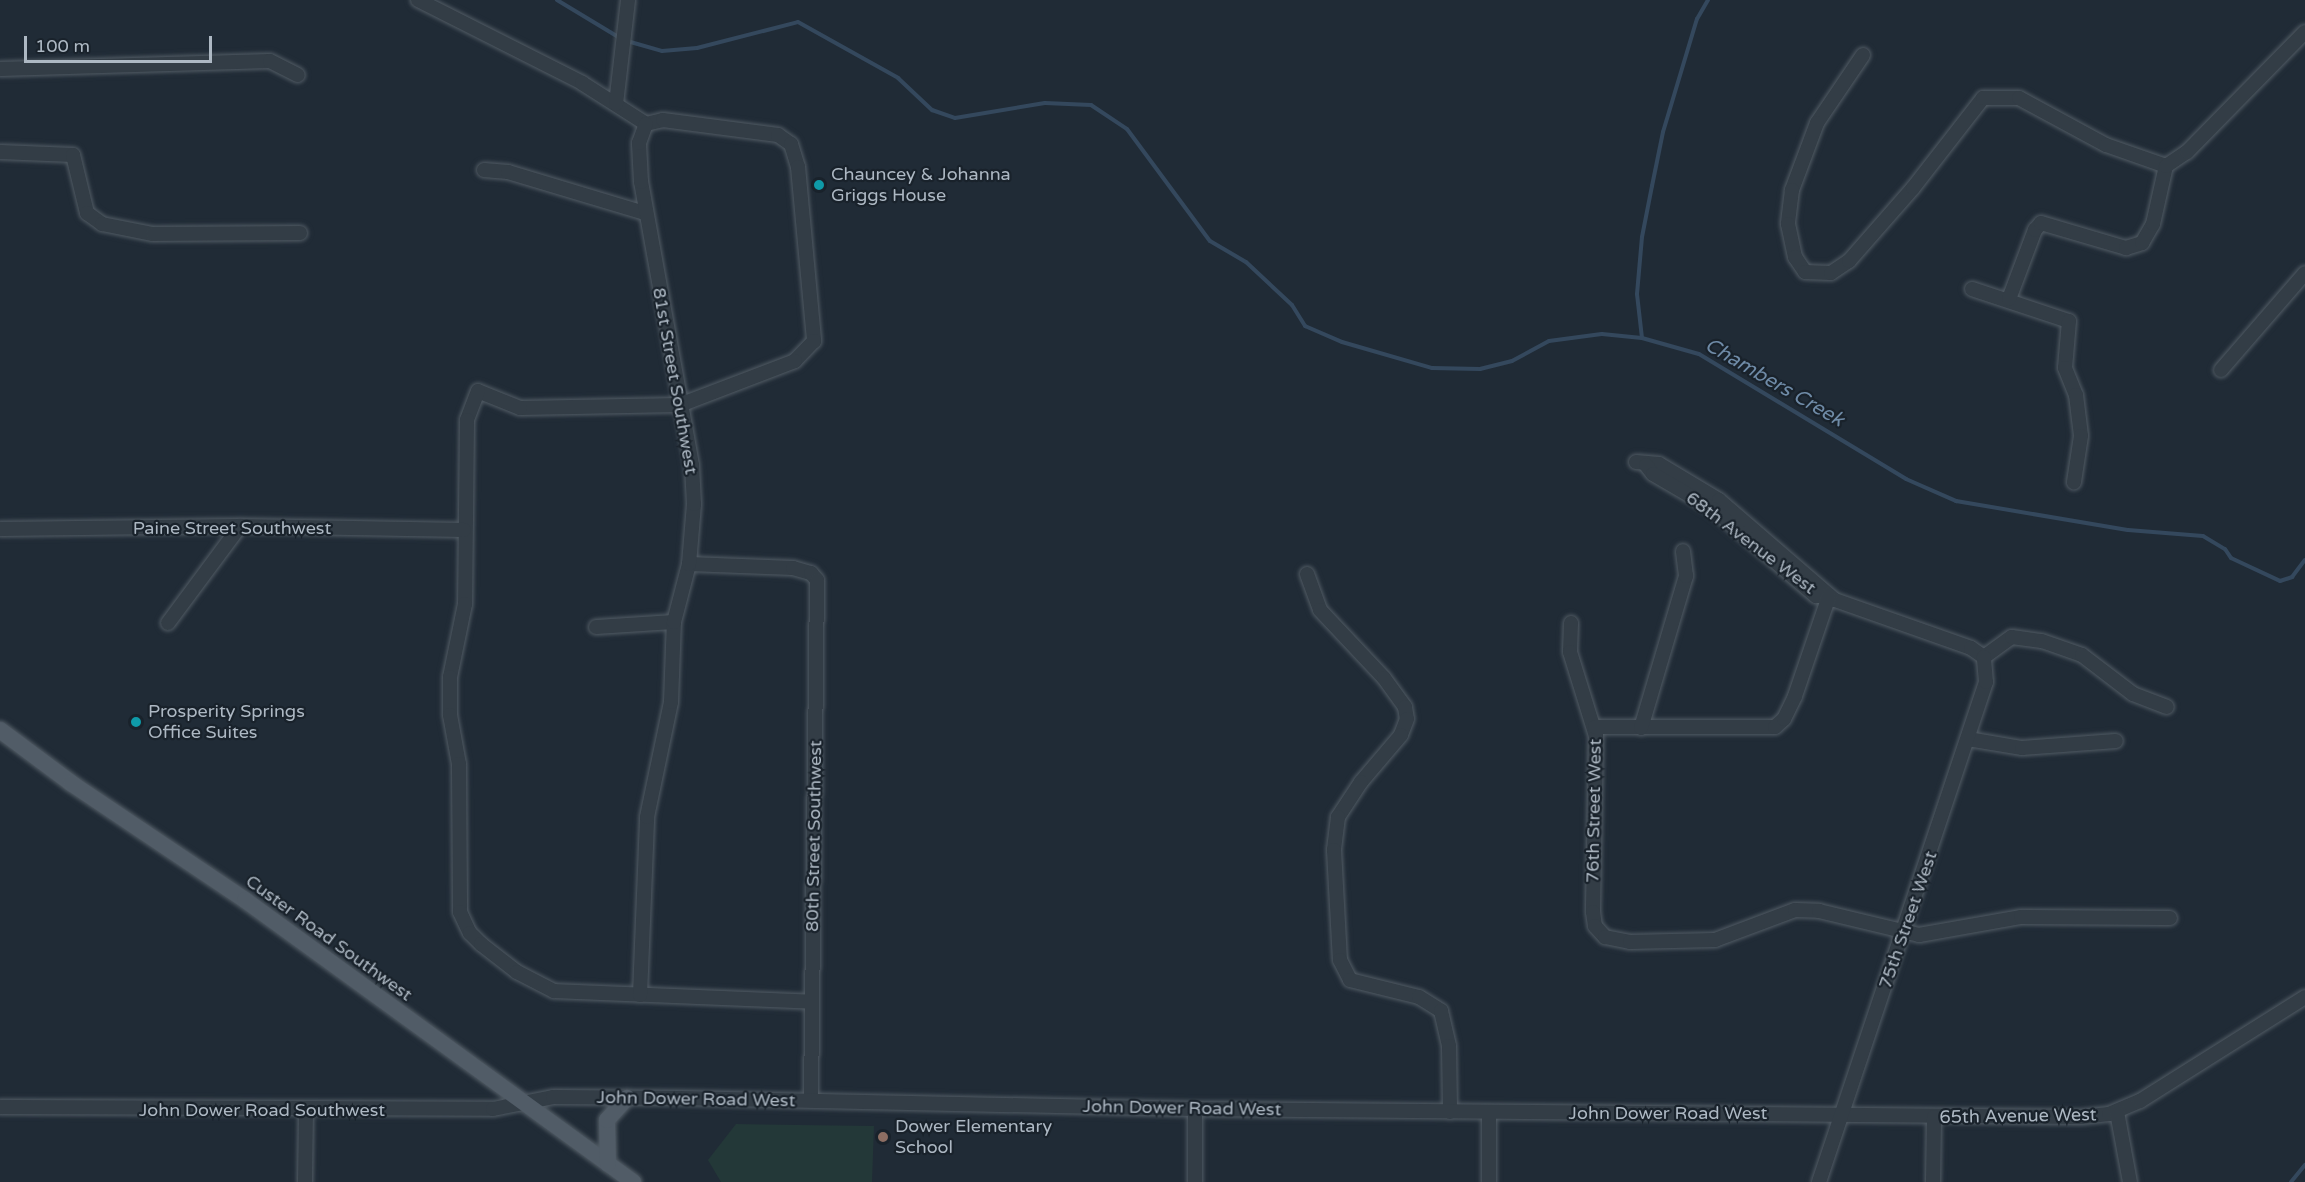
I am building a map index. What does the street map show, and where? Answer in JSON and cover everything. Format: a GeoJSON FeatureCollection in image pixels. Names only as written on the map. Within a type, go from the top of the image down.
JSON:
{"type":"FeatureCollection","features":[{"type":"Feature","properties":{"kind":"main road","name":"Custer Road Southwest"},"geometry":{"type":"LineString","coordinates":[[0,730],[71,783],[245,900],[633,1182]]}},
{"type":"Feature","properties":{"kind":"main road"},"geometry":{"type":"LineString","coordinates":[[608,1164],[607,1120],[627,1098]]}},
{"type":"Feature","properties":{"kind":"street"},"geometry":{"type":"LineString","coordinates":[[418,0],[616,104],[646,124],[663,120],[778,135],[791,144],[798,167],[814,341],[795,361],[680,405],[520,408],[478,391],[467,420],[464,530],[465,604],[450,700],[459,764],[459,902],[465,925],[481,944],[543,987],[640,995],[812,1002]]}},
{"type":"Feature","properties":{"kind":"street"},"geometry":{"type":"LineString","coordinates":[[616,104],[628,0]]}},
{"type":"Feature","properties":{"kind":"street"},"geometry":{"type":"LineString","coordinates":[[2009,299],[2035,230],[2041,223],[2126,248],[2142,243],[2153,224],[2166,166],[2187,152],[2305,32]]}},
{"type":"Feature","properties":{"kind":"street"},"geometry":{"type":"LineString","coordinates":[[1863,56],[1817,123],[1792,190],[1788,224],[1795,257],[1805,272],[1831,273],[1849,261],[1913,188],[1983,98],[2019,98],[2080,133],[2166,166]]}},
{"type":"Feature","properties":{"kind":"street"},"geometry":{"type":"LineString","coordinates":[[0,69],[270,61],[298,75]]}},
{"type":"Feature","properties":{"kind":"street","name":"81st Street Southwest"},"geometry":{"type":"LineString","coordinates":[[640,995],[647,817],[671,702],[674,622],[689,564],[693,474],[645,213],[638,156],[646,124]]}},
{"type":"Feature","properties":{"kind":"street"},"geometry":{"type":"LineString","coordinates":[[0,152],[73,155],[87,213],[102,224],[153,234],[300,233]]}},
{"type":"Feature","properties":{"kind":"street"},"geometry":{"type":"LineString","coordinates":[[484,170],[508,172],[645,213]]}},
{"type":"Feature","properties":{"kind":"street"},"geometry":{"type":"LineString","coordinates":[[2221,370],[2305,273]]}},
{"type":"Feature","properties":{"kind":"street"},"geometry":{"type":"LineString","coordinates":[[1972,289],[2065,318],[2071,326],[2065,368],[2076,395],[2081,436],[2074,482]]}},
{"type":"Feature","properties":{"kind":"street","name":"68th Avenue West"},"geometry":{"type":"LineString","coordinates":[[1641,463],[1653,474],[1713,509],[1816,596],[1828,596],[1851,608],[1971,648],[1984,657]]}},
{"type":"Feature","properties":{"kind":"street"},"geometry":{"type":"LineString","coordinates":[[168,623],[240,526]]}},
{"type":"Feature","properties":{"kind":"street","name":"Paine Street Southwest"},"geometry":{"type":"LineString","coordinates":[[0,529],[240,526],[464,530]]}},
{"type":"Feature","properties":{"kind":"street"},"geometry":{"type":"LineString","coordinates":[[1641,728],[1686,576],[1683,551]]}},
{"type":"Feature","properties":{"kind":"street","name":"80th Street Southwest"},"geometry":{"type":"LineString","coordinates":[[689,564],[793,568],[812,573],[817,580],[811,1100]]}},
{"type":"Feature","properties":{"kind":"street"},"geometry":{"type":"LineString","coordinates":[[1307,574],[1320,610],[1384,678],[1405,707],[1407,719],[1401,735],[1361,782],[1338,817],[1334,850],[1340,960],[1350,980],[1419,997],[1442,1011],[1448,1035],[1450,1112]]}},
{"type":"Feature","properties":{"kind":"street"},"geometry":{"type":"LineString","coordinates":[[1595,727],[1757,730],[1778,726],[1795,696],[1828,596]]}},
{"type":"Feature","properties":{"kind":"street"},"geometry":{"type":"LineString","coordinates":[[596,627],[674,622]]}},
{"type":"Feature","properties":{"kind":"street","name":"76th Street West"},"geometry":{"type":"LineString","coordinates":[[1571,623],[1570,652],[1595,727],[1593,903],[1598,931],[1608,939],[1620,941],[1715,940],[1796,910],[1819,911],[1903,933]]}},
{"type":"Feature","properties":{"kind":"street"},"geometry":{"type":"LineString","coordinates":[[1984,657],[2002,641],[2012,637],[2042,641],[2082,655],[2133,694],[2167,707]]}},
{"type":"Feature","properties":{"kind":"street","name":"75th Street West"},"geometry":{"type":"LineString","coordinates":[[1819,1182],[1987,679],[1984,657]]}},
{"type":"Feature","properties":{"kind":"street"},"geometry":{"type":"LineString","coordinates":[[1968,739],[2011,748],[2116,741]]}},
{"type":"Feature","properties":{"kind":"street"},"geometry":{"type":"LineString","coordinates":[[1903,933],[1928,934],[2038,916],[2170,918]]}},
{"type":"Feature","properties":{"kind":"street","name":"65th Avenue West"},"geometry":{"type":"LineString","coordinates":[[1842,1114],[2081,1118],[2117,1112],[2305,997]]}},
{"type":"Feature","properties":{"kind":"street","name":"John Dower Road West"},"geometry":{"type":"LineString","coordinates":[[522,1103],[553,1097],[811,1100],[1195,1109],[1842,1114]]}},
{"type":"Feature","properties":{"kind":"street","name":"John Dower Road Southwest"},"geometry":{"type":"LineString","coordinates":[[0,1107],[493,1109],[522,1103]]}},
{"type":"Feature","properties":{"kind":"street"},"geometry":{"type":"LineString","coordinates":[[1195,1109],[1195,1182]]}},
{"type":"Feature","properties":{"kind":"street"},"geometry":{"type":"LineString","coordinates":[[305,1182],[306,1110]]}},
{"type":"Feature","properties":{"kind":"street"},"geometry":{"type":"LineString","coordinates":[[1489,1112],[1489,1182]]}},
{"type":"Feature","properties":{"kind":"street"},"geometry":{"type":"LineString","coordinates":[[2117,1112],[2130,1182]]}},
{"type":"Feature","properties":{"kind":"street"},"geometry":{"type":"LineString","coordinates":[[1933,1182],[1934,1117]]}},
{"type":"Feature","properties":{"kind":"green space"},"geometry":{"type":"Polygon","coordinates":[[[736,1124],[874,1126],[872,1182],[721,1182],[708,1160],[736,1124]]]}},
{"type":"Feature","properties":{"kind":"waterway","name":"Chambers Creek"},"geometry":{"type":"LineString","coordinates":[[557,0],[620,38]]}},
{"type":"Feature","properties":{"kind":"waterway"},"geometry":{"type":"LineString","coordinates":[[1642,338],[1637,294],[1642,237],[1663,132],[1697,19],[1708,0]]}},
{"type":"Feature","properties":{"kind":"waterway","name":"Chambers Creek"},"geometry":{"type":"LineString","coordinates":[[627,41],[662,51],[697,48],[798,22],[898,78],[932,110],[955,118],[1045,103],[1091,105],[1127,129],[1210,241],[1246,262],[1292,305],[1305,326],[1342,342],[1432,368],[1480,369],[1512,361],[1549,341],[1602,334],[1642,338],[1699,354],[1906,479],[1956,501],[2128,530],[2203,536],[2225,549],[2231,558],[2280,581],[2292,577],[2305,560]]}},
{"type":"Feature","properties":{"kind":"waterway"},"geometry":{"type":"LineString","coordinates":[[2291,1182],[2305,1165]]}},
{"type":"Feature","properties":{"kind":"place","name":"Chauncey & Johanna Griggs House"},"geometry":{"type":"Point","coordinates":[819,185]}},
{"type":"Feature","properties":{"kind":"place","name":"Prosperity Springs Office Suites"},"geometry":{"type":"Point","coordinates":[136,722]}},
{"type":"Feature","properties":{"kind":"place","name":"Dower Elementary School"},"geometry":{"type":"Point","coordinates":[883,1137]}}]}
